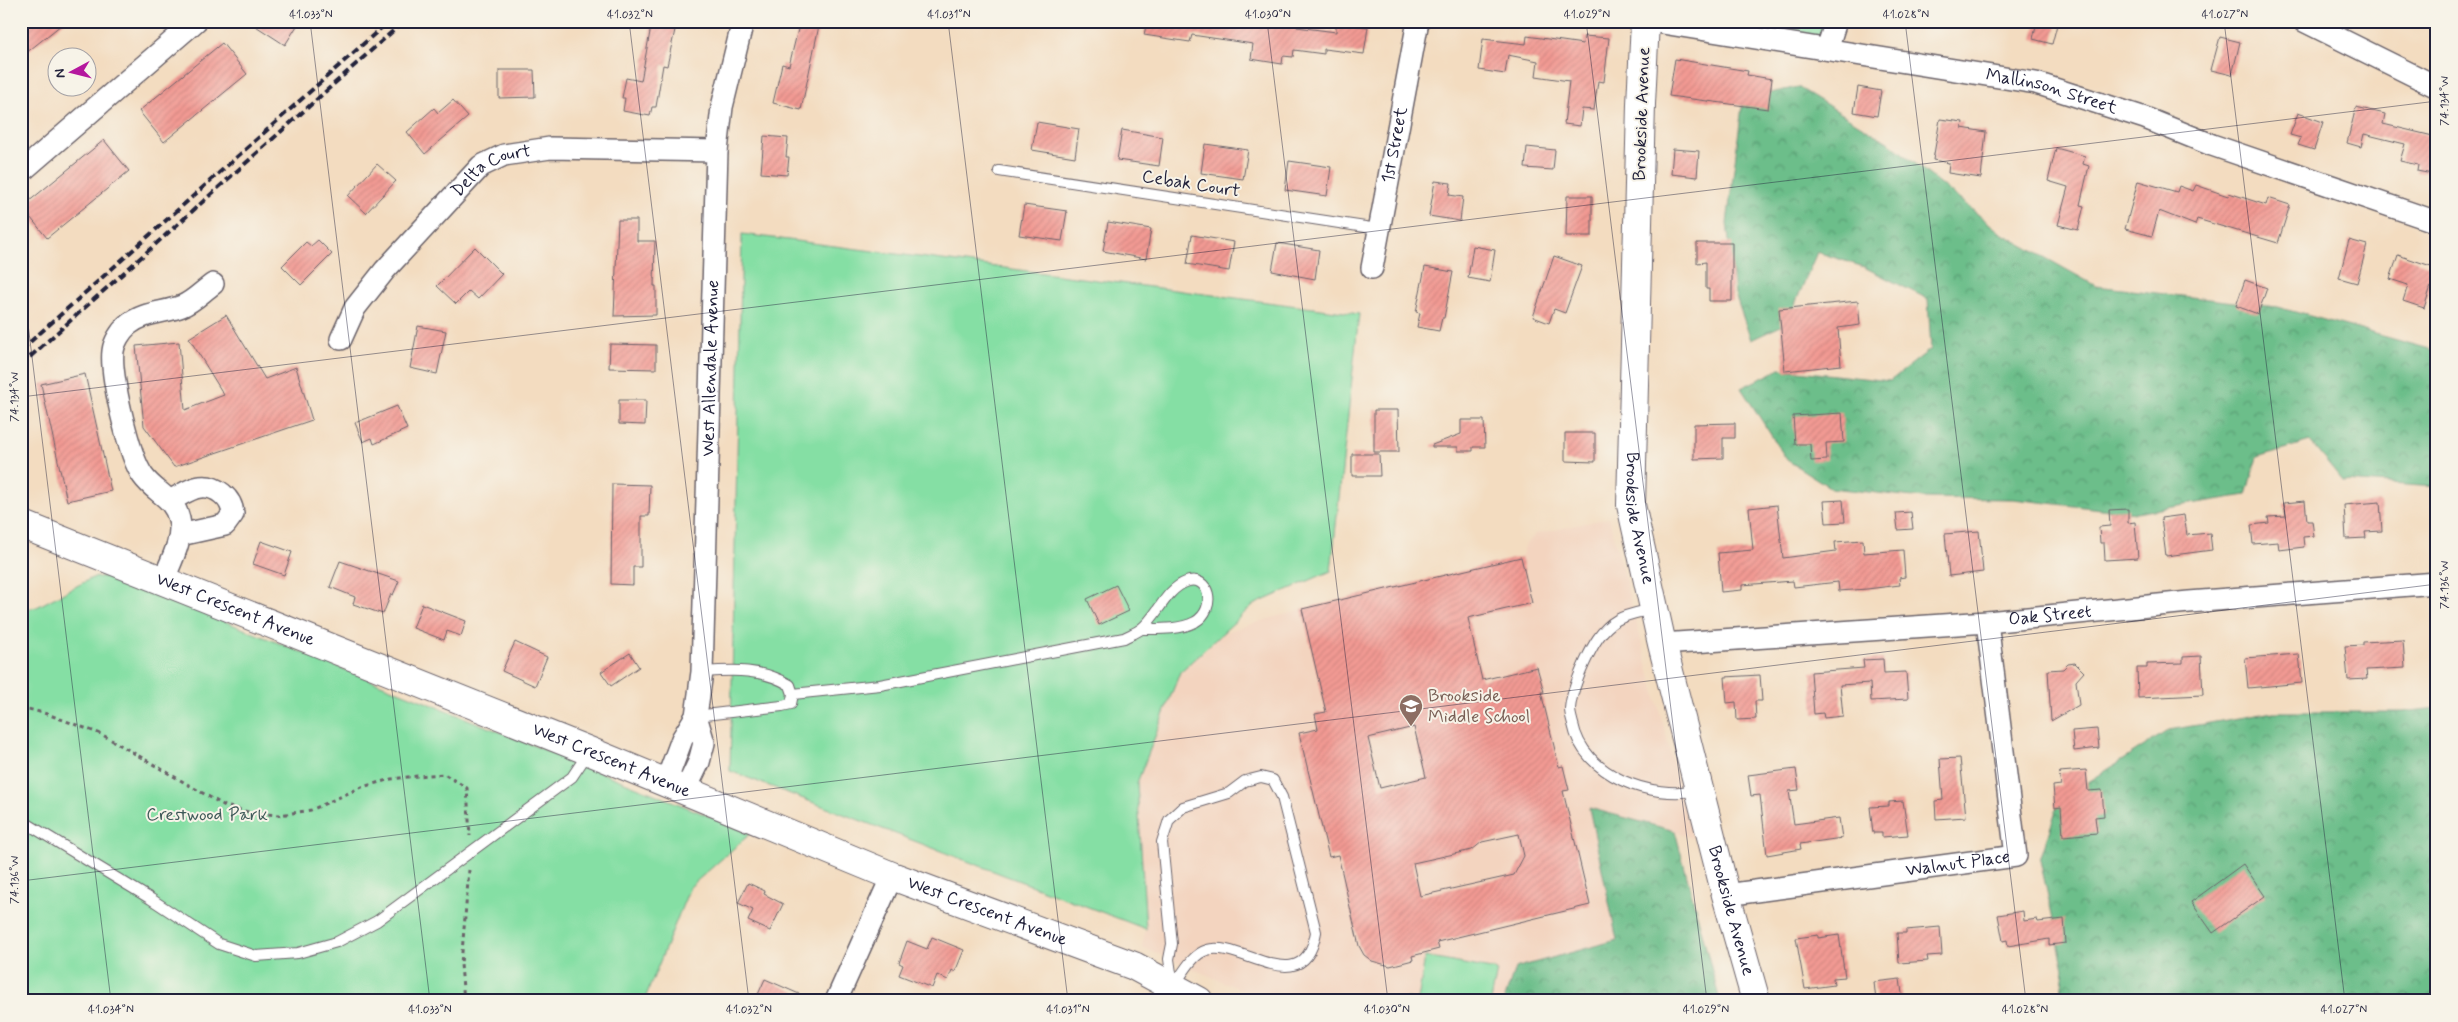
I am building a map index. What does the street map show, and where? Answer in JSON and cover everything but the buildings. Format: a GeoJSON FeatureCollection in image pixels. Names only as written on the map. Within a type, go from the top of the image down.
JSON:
{"type":"FeatureCollection","features":[{"type":"Feature","properties":{"kind":"main road","name":"Brookside Avenue"},"geometry":{"type":"LineString","coordinates":[[1645,21],[1640,104],[1632,506],[1662,644],[1726,895],[1756,1001]]}},
{"type":"Feature","properties":{"kind":"main road","name":"West Crescent Avenue"},"geometry":{"type":"LineString","coordinates":[[21,524],[588,751],[892,876],[1134,966],[1169,994],[1199,1001]]}},
{"type":"Feature","properties":{"kind":"street"},"geometry":{"type":"LineString","coordinates":[[21,172],[196,21]]}},
{"type":"Feature","properties":{"kind":"street","name":"West Allendale Avenue"},"geometry":{"type":"LineString","coordinates":[[675,787],[699,762],[704,743],[696,716],[702,672],[717,151],[722,107],[743,21]]}},
{"type":"Feature","properties":{"kind":"street","name":"1st Street"},"geometry":{"type":"LineString","coordinates":[[1372,268],[1418,21]]}},
{"type":"Feature","properties":{"kind":"street","name":"Mallinson Street"},"geometry":{"type":"LineString","coordinates":[[1650,21],[2036,83],[2145,118],[2221,148],[2437,222]]}},
{"type":"Feature","properties":{"kind":"street"},"geometry":{"type":"LineString","coordinates":[[1827,49],[1836,21]]}},
{"type":"Feature","properties":{"kind":"street"},"geometry":{"type":"LineString","coordinates":[[2304,21],[2437,87]]}},
{"type":"Feature","properties":{"kind":"street","name":"Delta Court"},"geometry":{"type":"LineString","coordinates":[[341,339],[355,308],[385,270],[481,166],[496,158],[512,153],[550,148],[717,151]]}},
{"type":"Feature","properties":{"kind":"street"},"geometry":{"type":"LineString","coordinates":[[162,581],[180,535],[180,521],[171,500],[148,482],[138,467],[126,429],[113,370],[114,348],[128,324],[141,317],[183,306],[213,284]]}},
{"type":"Feature","properties":{"kind":"street"},"geometry":{"type":"LineString","coordinates":[[171,500],[198,487],[209,487],[230,500],[233,508],[233,514],[225,525],[180,535]]}},
{"type":"Feature","properties":{"kind":"street","name":"Oak Street"},"geometry":{"type":"LineString","coordinates":[[1662,644],[1988,622],[2189,602],[2437,583]]}},
{"type":"Feature","properties":{"kind":"street","name":"Walnut Place"},"geometry":{"type":"LineString","coordinates":[[1726,895],[2016,856],[1988,622]]}},
{"type":"Feature","properties":{"kind":"street"},"geometry":{"type":"LineString","coordinates":[[836,1001],[892,876]]}},
{"type":"Feature","properties":{"kind":"lane","name":"Cebak Court"},"geometry":{"type":"LineString","coordinates":[[1000,171],[1378,228]]}},
{"type":"Feature","properties":{"kind":"lane"},"geometry":{"type":"LineString","coordinates":[[793,694],[880,685],[1124,638],[1142,629],[1178,585],[1189,580],[1200,583],[1209,594],[1209,607],[1202,617],[1193,623],[1166,629],[1142,629]]}},
{"type":"Feature","properties":{"kind":"lane"},"geometry":{"type":"LineString","coordinates":[[1654,608],[1616,620],[1604,631],[1593,646],[1582,668],[1570,710],[1574,731],[1582,751],[1600,767],[1636,787],[1656,792],[1681,794],[1700,790]]}},
{"type":"Feature","properties":{"kind":"lane"},"geometry":{"type":"LineString","coordinates":[[696,716],[791,704],[793,694],[790,686],[768,675],[738,670],[702,672]]}},
{"type":"Feature","properties":{"kind":"lane"},"geometry":{"type":"LineString","coordinates":[[21,820],[144,894],[219,944],[256,956],[298,953],[337,942],[378,921],[572,777],[588,751]]}},
{"type":"Feature","properties":{"kind":"lane"},"geometry":{"type":"LineString","coordinates":[[1261,777],[1273,780],[1282,797],[1290,823],[1316,932],[1314,945],[1308,956],[1295,964],[1275,966],[1253,960],[1231,950],[1217,947],[1204,950],[1194,959],[1169,994],[1169,962],[1172,944],[1162,842],[1169,820],[1183,807],[1229,793],[1245,781],[1261,777]]}},
{"type":"Feature","properties":{"kind":"path"},"geometry":{"type":"LineString","coordinates":[[21,707],[47,714],[101,734],[225,806],[253,813],[280,815],[311,810],[362,787],[391,779],[444,774],[467,788],[471,852],[461,964],[464,1001]]}},
{"type":"Feature","properties":{"kind":"shaded area","name":"Brookside Middle School"},"geometry":{"type":"Polygon","coordinates":[[[1609,518],[1693,839],[1675,831],[1617,940],[1515,968],[1504,1001],[1268,1001],[1142,947],[1146,929],[1137,783],[1180,672],[1222,633],[1302,609],[1521,557],[1526,544],[1536,534],[1609,518]]]}},
{"type":"Feature","properties":{"kind":"green space"},"geometry":{"type":"Polygon","coordinates":[[[1710,21],[1828,21],[1824,38],[1710,21]]]}},
{"type":"Feature","properties":{"kind":"green space"},"geometry":{"type":"Polygon","coordinates":[[[1798,87],[1891,144],[2001,233],[2096,286],[2277,307],[2437,351],[2437,487],[2343,481],[2310,441],[2257,457],[2246,495],[2136,513],[2013,499],[1923,498],[1831,488],[1787,460],[1741,388],[1780,369],[1890,381],[1931,349],[1928,299],[1864,267],[1817,252],[1787,323],[1751,340],[1735,294],[1727,223],[1743,99],[1798,87]]]}},
{"type":"Feature","properties":{"kind":"green space"},"geometry":{"type":"Polygon","coordinates":[[[742,234],[1359,314],[1331,571],[1253,605],[1180,672],[1137,783],[1146,929],[730,771],[742,234]]]}},
{"type":"Feature","properties":{"kind":"green space","name":"Crestwood Park"},"geometry":{"type":"Polygon","coordinates":[[[112,576],[751,833],[690,887],[644,1001],[21,1001],[21,610],[37,607],[92,578],[112,576]]]}},
{"type":"Feature","properties":{"kind":"green space"},"geometry":{"type":"Polygon","coordinates":[[[2437,708],[2437,1001],[2060,1001],[2064,969],[2040,860],[2059,801],[2169,730],[2273,712],[2402,712],[2437,708]]]}},
{"type":"Feature","properties":{"kind":"green space"},"geometry":{"type":"Polygon","coordinates":[[[1589,808],[1675,831],[1720,1001],[1504,1001],[1515,968],[1617,940],[1589,808]]]}},
{"type":"Feature","properties":{"kind":"green space"},"geometry":{"type":"Polygon","coordinates":[[[1425,957],[1497,970],[1491,1001],[1405,1001],[1406,998],[1418,1000],[1425,957]]]}},
{"type":"Feature","properties":{"kind":"railway"},"geometry":{"type":"LineString","coordinates":[[21,350],[389,21]]}},
{"type":"Feature","properties":{"kind":"railway"},"geometry":{"type":"LineString","coordinates":[[21,365],[404,21]]}},
{"type":"Feature","properties":{"kind":"place","name":"Brookside Middle School"},"geometry":{"type":"Point","coordinates":[1411,727]}}]}
